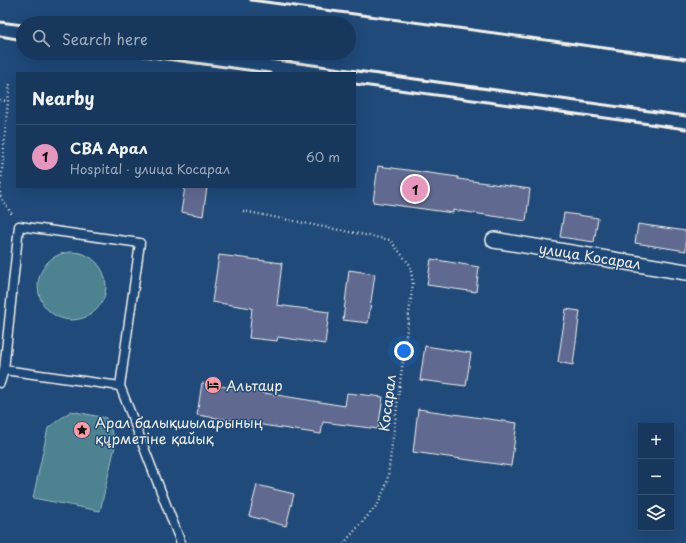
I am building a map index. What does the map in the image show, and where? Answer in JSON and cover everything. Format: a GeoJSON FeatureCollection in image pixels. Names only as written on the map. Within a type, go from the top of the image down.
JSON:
{"type":"FeatureCollection","features":[{"type":"Feature","properties":{"kind":"street","name":"улица Косарал"},"geometry":{"type":"LineString","coordinates":[[494,240],[686,272]]}},
{"type":"Feature","properties":{"kind":"lane"},"geometry":{"type":"LineString","coordinates":[[0,384],[4,370],[20,226],[140,243],[120,386],[181,543]]}},
{"type":"Feature","properties":{"kind":"lane"},"geometry":{"type":"LineString","coordinates":[[4,370],[120,386]]}},
{"type":"Feature","properties":{"kind":"path"},"geometry":{"type":"LineString","coordinates":[[10,83],[0,195],[20,226]]}},
{"type":"Feature","properties":{"kind":"path"},"geometry":{"type":"LineString","coordinates":[[0,100],[8,101]]}},
{"type":"Feature","properties":{"kind":"path","name":"Косарал"},"geometry":{"type":"LineString","coordinates":[[243,211],[390,240],[410,265],[413,283],[387,483],[378,504],[344,543]]}},
{"type":"Feature","properties":{"kind":"green space"},"geometry":{"type":"Polygon","coordinates":[[[65,252],[79,252],[91,257],[101,267],[106,279],[106,293],[101,305],[91,315],[79,320],[65,320],[53,315],[43,305],[38,293],[38,279],[43,267],[53,257],[65,252]]]}},
{"type":"Feature","properties":{"kind":"green space"},"geometry":{"type":"Polygon","coordinates":[[[71,411],[106,418],[116,442],[100,511],[33,498],[48,428],[71,411]]]}},
{"type":"Feature","properties":{"kind":"building"},"geometry":{"type":"Polygon","coordinates":[[[378,166],[530,189],[526,221],[453,210],[453,213],[373,202],[378,166]]]}},
{"type":"Feature","properties":{"kind":"building"},"geometry":{"type":"Polygon","coordinates":[[[185,188],[207,188],[203,216],[181,212],[185,188]]]}},
{"type":"Feature","properties":{"kind":"building"},"geometry":{"type":"Polygon","coordinates":[[[564,213],[598,218],[594,242],[560,237],[564,213]]]}},
{"type":"Feature","properties":{"kind":"building"},"geometry":{"type":"Polygon","coordinates":[[[638,224],[686,231],[686,251],[635,243],[638,224]]]}},
{"type":"Feature","properties":{"kind":"building"},"geometry":{"type":"Polygon","coordinates":[[[219,255],[282,263],[277,305],[329,312],[325,344],[278,337],[277,341],[249,338],[252,308],[212,302],[219,255]]]}},
{"type":"Feature","properties":{"kind":"building"},"geometry":{"type":"Polygon","coordinates":[[[431,259],[479,267],[476,292],[427,285],[431,259]]]}},
{"type":"Feature","properties":{"kind":"building"},"geometry":{"type":"Polygon","coordinates":[[[349,270],[375,274],[368,323],[343,320],[349,270]]]}},
{"type":"Feature","properties":{"kind":"building"},"geometry":{"type":"Polygon","coordinates":[[[566,309],[580,311],[573,365],[558,362],[566,309]]]}},
{"type":"Feature","properties":{"kind":"building"},"geometry":{"type":"Polygon","coordinates":[[[425,346],[471,353],[466,386],[420,380],[425,346]]]}},
{"type":"Feature","properties":{"kind":"building"},"geometry":{"type":"Polygon","coordinates":[[[202,383],[345,406],[347,393],[383,397],[378,429],[323,422],[321,434],[197,415],[202,383]]]}},
{"type":"Feature","properties":{"kind":"building"},"geometry":{"type":"Polygon","coordinates":[[[418,409],[517,423],[511,466],[413,452],[418,409]]]}},
{"type":"Feature","properties":{"kind":"building"},"geometry":{"type":"Polygon","coordinates":[[[257,485],[294,494],[286,526],[249,516],[257,485]]]}},
{"type":"Feature","properties":{"kind":"railway"},"geometry":{"type":"LineString","coordinates":[[251,0],[686,59]]}},
{"type":"Feature","properties":{"kind":"railway"},"geometry":{"type":"LineString","coordinates":[[0,22],[16,24]]}},
{"type":"Feature","properties":{"kind":"railway"},"geometry":{"type":"LineString","coordinates":[[0,36],[16,39]]}},
{"type":"Feature","properties":{"kind":"railway"},"geometry":{"type":"LineString","coordinates":[[174,60],[263,72]]}},
{"type":"Feature","properties":{"kind":"railway"},"geometry":{"type":"LineString","coordinates":[[276,60],[686,116]]}},
{"type":"Feature","properties":{"kind":"railway"},"geometry":{"type":"LineString","coordinates":[[356,84],[686,129]]}},
{"type":"Feature","properties":{"kind":"place","name":"СВА Арал"},"geometry":{"type":"Point","coordinates":[415,189]}},
{"type":"Feature","properties":{"kind":"place","name":"Альтаир"},"geometry":{"type":"Point","coordinates":[213,385]}},
{"type":"Feature","properties":{"kind":"place","name":"Арал балықшыларының құрметіне қайық"},"geometry":{"type":"Point","coordinates":[82,430]}}]}
